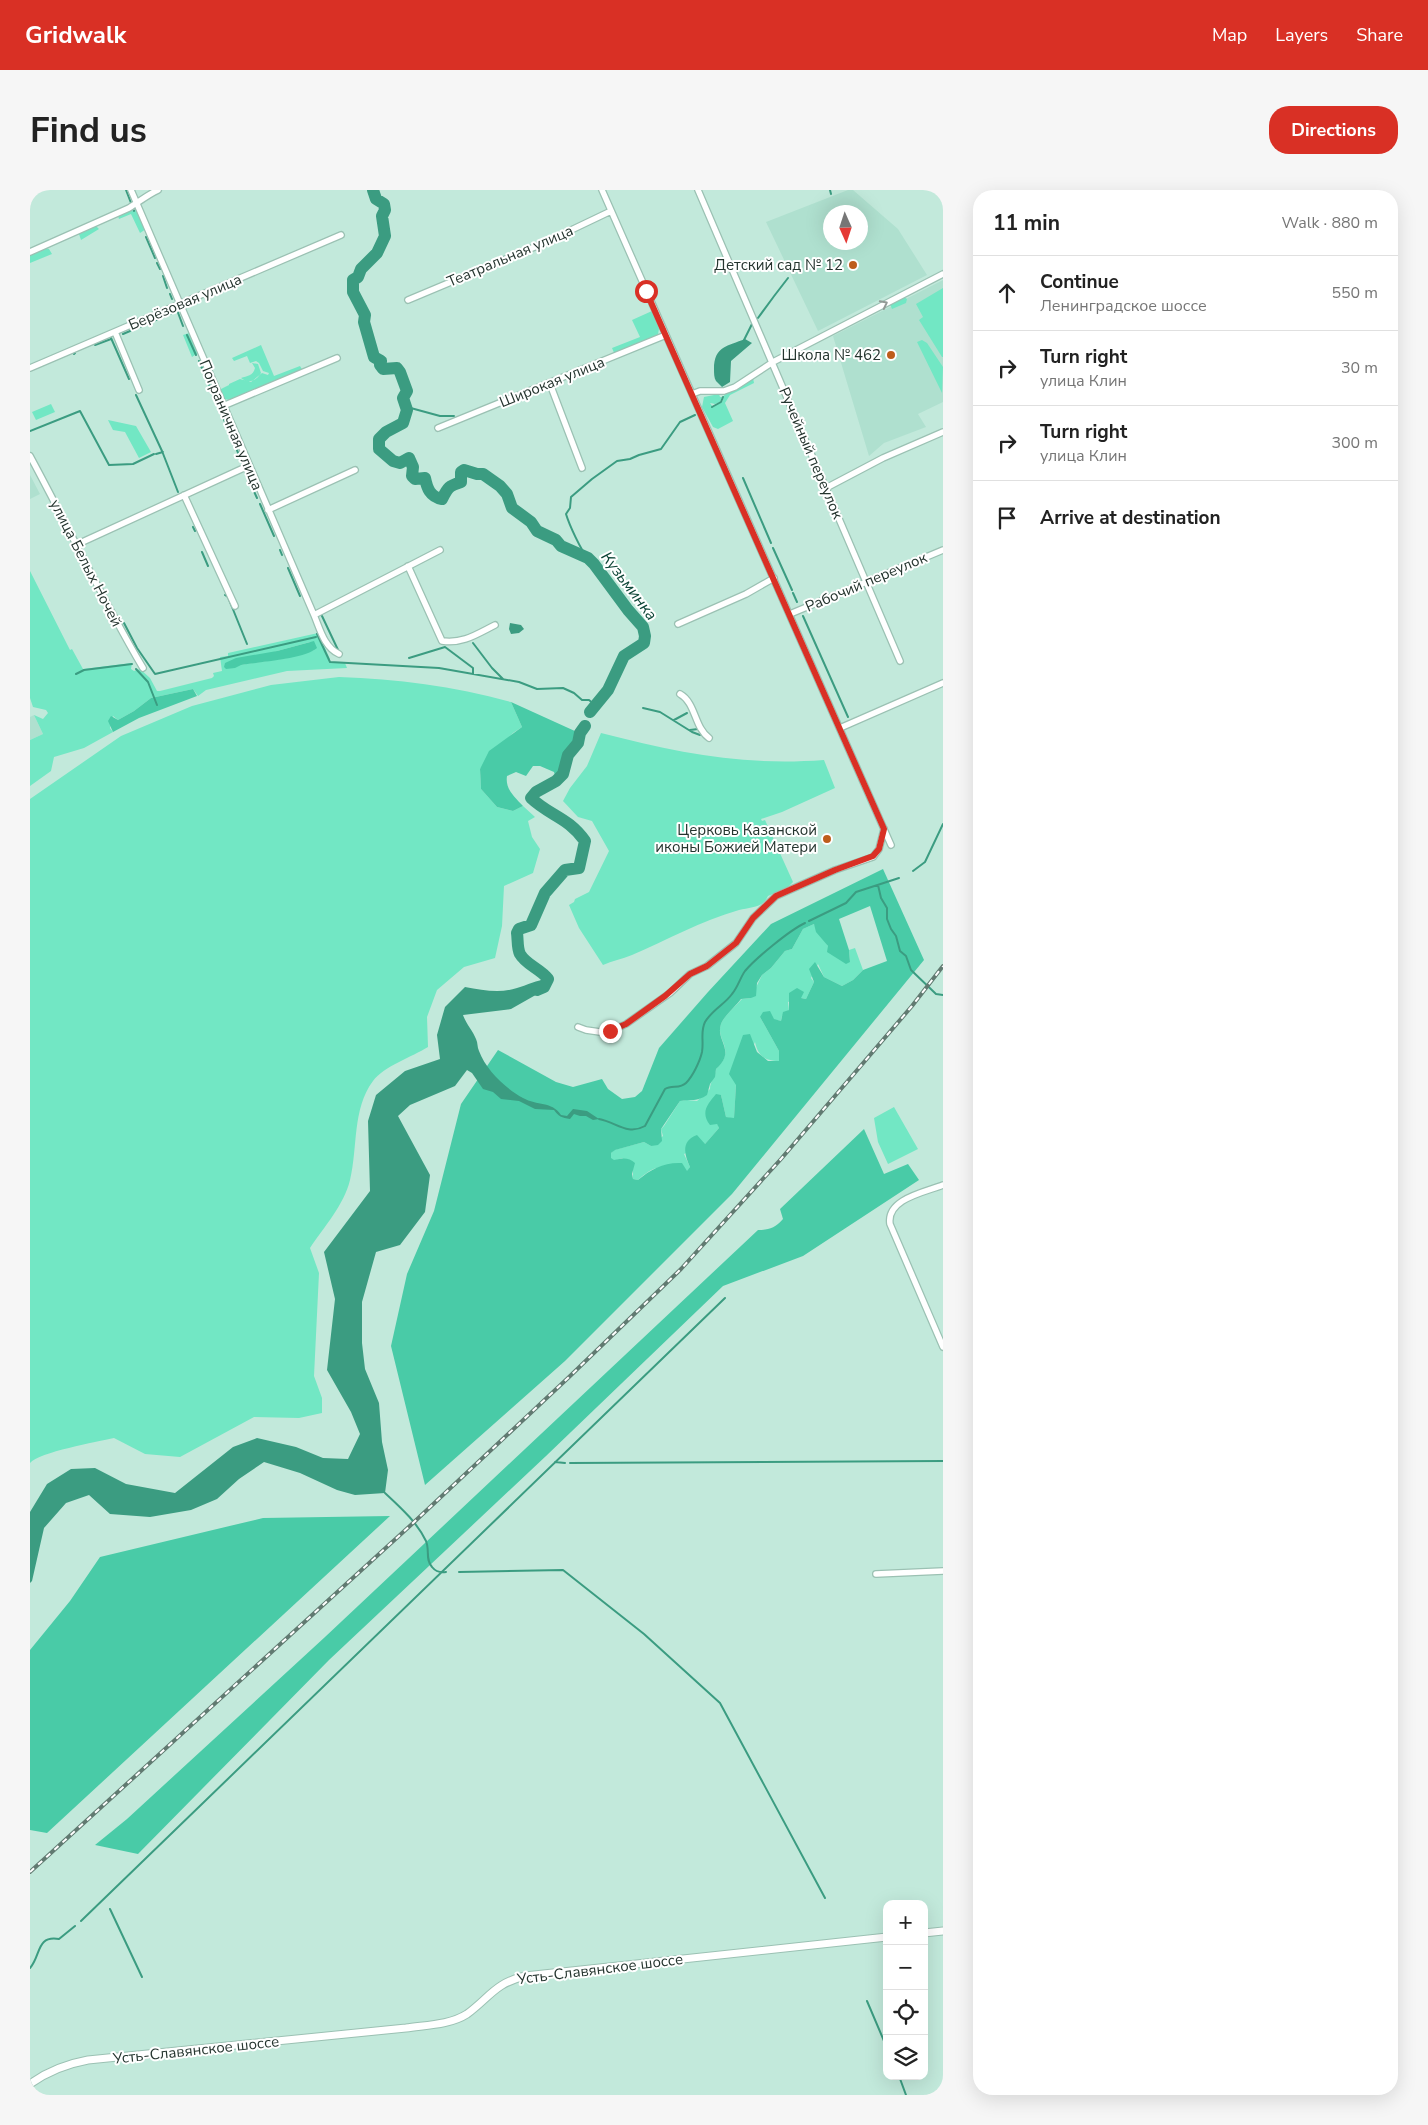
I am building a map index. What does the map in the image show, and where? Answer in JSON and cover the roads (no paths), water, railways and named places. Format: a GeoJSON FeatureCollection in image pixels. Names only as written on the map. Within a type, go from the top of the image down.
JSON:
{"type":"FeatureCollection","features":[{"type":"Feature","properties":{"kind":"street","name":"Пограничная улица"},"geometry":{"type":"LineString","coordinates":[[131,190],[248,466],[327,645],[331,651],[338,654]]}},
{"type":"Feature","properties":{"kind":"street"},"geometry":{"type":"LineString","coordinates":[[30,252],[137,204],[140,199],[158,190]]}},
{"type":"Feature","properties":{"kind":"street"},"geometry":{"type":"LineString","coordinates":[[602,190],[891,845]]}},
{"type":"Feature","properties":{"kind":"street","name":"Ручейный переулок"},"geometry":{"type":"LineString","coordinates":[[698,190],[867,580],[880,616],[900,661]]}},
{"type":"Feature","properties":{"kind":"street","name":"Театральная улица"},"geometry":{"type":"LineString","coordinates":[[408,300],[544,243],[611,211]]}},
{"type":"Feature","properties":{"kind":"street","name":"Берёзовая улица"},"geometry":{"type":"LineString","coordinates":[[30,368],[341,235]]}},
{"type":"Feature","properties":{"kind":"street"},"geometry":{"type":"LineString","coordinates":[[692,394],[700,391],[722,392],[735,387],[773,362],[943,274]]}},
{"type":"Feature","properties":{"kind":"street"},"geometry":{"type":"LineString","coordinates":[[116,332],[139,390]]}},
{"type":"Feature","properties":{"kind":"street","name":"Широкая улица"},"geometry":{"type":"LineString","coordinates":[[438,428],[550,384],[666,335]]}},
{"type":"Feature","properties":{"kind":"street"},"geometry":{"type":"LineString","coordinates":[[223,406],[337,358]]}},
{"type":"Feature","properties":{"kind":"street"},"geometry":{"type":"LineString","coordinates":[[550,384],[582,468]]}},
{"type":"Feature","properties":{"kind":"street"},"geometry":{"type":"LineString","coordinates":[[826,488],[883,458],[943,432]]}},
{"type":"Feature","properties":{"kind":"street","name":"улица Белых Ночей"},"geometry":{"type":"LineString","coordinates":[[30,456],[78,544],[118,626],[143,668]]}},
{"type":"Feature","properties":{"kind":"street"},"geometry":{"type":"LineString","coordinates":[[78,544],[248,466]]}},
{"type":"Feature","properties":{"kind":"street"},"geometry":{"type":"LineString","coordinates":[[268,510],[355,470]]}},
{"type":"Feature","properties":{"kind":"street"},"geometry":{"type":"LineString","coordinates":[[184,495],[235,606]]}},
{"type":"Feature","properties":{"kind":"street"},"geometry":{"type":"LineString","coordinates":[[314,615],[440,550]]}},
{"type":"Feature","properties":{"kind":"street","name":"Рабочий переулок"},"geometry":{"type":"LineString","coordinates":[[790,614],[867,580],[943,550]]}},
{"type":"Feature","properties":{"kind":"street"},"geometry":{"type":"LineString","coordinates":[[408,566],[442,640],[456,642],[466,640],[495,625]]}},
{"type":"Feature","properties":{"kind":"street"},"geometry":{"type":"LineString","coordinates":[[678,624],[746,594],[774,578]]}},
{"type":"Feature","properties":{"kind":"street"},"geometry":{"type":"LineString","coordinates":[[840,728],[943,683]]}},
{"type":"Feature","properties":{"kind":"street"},"geometry":{"type":"LineString","coordinates":[[680,694],[686,698],[703,731],[709,738]]}},
{"type":"Feature","properties":{"kind":"street"},"geometry":{"type":"LineString","coordinates":[[578,1027],[600,1032],[610,1031],[626,1024],[665,996],[690,974],[707,966],[736,943],[753,918],[776,896],[835,870],[873,856],[879,849],[884,829]]}},
{"type":"Feature","properties":{"kind":"street"},"geometry":{"type":"LineString","coordinates":[[943,1185],[897,1204],[889,1217],[890,1224],[943,1347]]}},
{"type":"Feature","properties":{"kind":"street"},"geometry":{"type":"LineString","coordinates":[[876,1574],[943,1572]]}},
{"type":"Feature","properties":{"kind":"street"},"geometry":{"type":"LineString","coordinates":[[928,1933],[943,1931]]}},
{"type":"Feature","properties":{"kind":"street","name":"Усть-Славянское шоссе"},"geometry":{"type":"LineString","coordinates":[[30,2084],[47,2072],[88,2060],[280,2042],[436,2024],[459,2018],[500,1985],[513,1978],[883,1937]]}},
{"type":"Feature","properties":{"kind":"waterway"},"geometry":{"type":"LineString","coordinates":[[126,190],[131,203]]}},
{"type":"Feature","properties":{"kind":"waterway","name":"Кузьминка"},"geometry":{"type":"LineString","coordinates":[[373,190],[376,199],[384,204],[385,210],[382,216],[385,236],[377,253],[361,269],[358,277],[353,280],[353,292],[365,315],[364,322],[374,357],[381,361],[380,365],[383,369],[397,368],[407,391],[403,398],[407,410],[403,423],[386,432],[379,439],[379,449],[393,461],[400,463],[409,458],[413,467],[412,476],[415,479],[425,478],[430,492],[442,499],[449,488],[461,482],[461,472],[464,470],[483,474],[500,486],[507,494],[512,508],[531,522],[537,531],[556,540],[561,546],[588,558],[594,564],[643,627],[645,636],[644,643],[624,656],[608,690],[590,712]]}},
{"type":"Feature","properties":{"kind":"waterway"},"geometry":{"type":"LineString","coordinates":[[830,190],[831,194]]}},
{"type":"Feature","properties":{"kind":"waterway"},"geometry":{"type":"LineString","coordinates":[[146,237],[155,258]]}},
{"type":"Feature","properties":{"kind":"waterway"},"geometry":{"type":"LineString","coordinates":[[157,263],[160,269]]}},
{"type":"Feature","properties":{"kind":"waterway"},"geometry":{"type":"LineString","coordinates":[[163,276],[167,288]]}},
{"type":"Feature","properties":{"kind":"waterway"},"geometry":{"type":"LineString","coordinates":[[758,318],[788,278]]}},
{"type":"Feature","properties":{"kind":"waterway"},"geometry":{"type":"LineString","coordinates":[[170,294],[172,299]]}},
{"type":"Feature","properties":{"kind":"waterway"},"geometry":{"type":"LineString","coordinates":[[177,310],[183,326]]}},
{"type":"Feature","properties":{"kind":"waterway"},"geometry":{"type":"LineString","coordinates":[[123,334],[177,311]]}},
{"type":"Feature","properties":{"kind":"waterway"},"geometry":{"type":"LineString","coordinates":[[744,340],[752,324]]}},
{"type":"Feature","properties":{"kind":"waterway"},"geometry":{"type":"LineString","coordinates":[[187,335],[196,355]]}},
{"type":"Feature","properties":{"kind":"waterway"},"geometry":{"type":"LineString","coordinates":[[111,338],[129,379]]}},
{"type":"Feature","properties":{"kind":"waterway"},"geometry":{"type":"LineString","coordinates":[[95,345],[111,339]]}},
{"type":"Feature","properties":{"kind":"waterway"},"geometry":{"type":"LineString","coordinates":[[199,361],[204,373]]}},
{"type":"Feature","properties":{"kind":"waterway"},"geometry":{"type":"LineString","coordinates":[[206,378],[217,402]]}},
{"type":"Feature","properties":{"kind":"waterway"},"geometry":{"type":"LineString","coordinates":[[136,395],[162,451],[178,492]]}},
{"type":"Feature","properties":{"kind":"waterway"},"geometry":{"type":"LineString","coordinates":[[712,407],[721,402],[723,397]]}},
{"type":"Feature","properties":{"kind":"waterway"},"geometry":{"type":"LineString","coordinates":[[407,407],[440,416],[454,416]]}},
{"type":"Feature","properties":{"kind":"waterway"},"geometry":{"type":"LineString","coordinates":[[220,410],[228,429]]}},
{"type":"Feature","properties":{"kind":"waterway"},"geometry":{"type":"LineString","coordinates":[[30,431],[80,411],[109,465],[133,464],[154,454]]}},
{"type":"Feature","properties":{"kind":"waterway"},"geometry":{"type":"LineString","coordinates":[[588,558],[579,544],[566,514],[570,508],[571,497],[617,461],[661,449],[680,422],[695,415]]}},
{"type":"Feature","properties":{"kind":"waterway"},"geometry":{"type":"LineString","coordinates":[[231,435],[233,441]]}},
{"type":"Feature","properties":{"kind":"waterway"},"geometry":{"type":"LineString","coordinates":[[236,448],[243,464]]}},
{"type":"Feature","properties":{"kind":"waterway"},"geometry":{"type":"LineString","coordinates":[[156,454],[163,452]]}},
{"type":"Feature","properties":{"kind":"waterway"},"geometry":{"type":"LineString","coordinates":[[245,472],[257,498]]}},
{"type":"Feature","properties":{"kind":"waterway"},"geometry":{"type":"LineString","coordinates":[[743,478],[771,543]]}},
{"type":"Feature","properties":{"kind":"waterway"},"geometry":{"type":"LineString","coordinates":[[260,504],[274,536]]}},
{"type":"Feature","properties":{"kind":"waterway"},"geometry":{"type":"LineString","coordinates":[[193,527],[195,531]]}},
{"type":"Feature","properties":{"kind":"waterway"},"geometry":{"type":"LineString","coordinates":[[773,548],[792,590]]}},
{"type":"Feature","properties":{"kind":"waterway"},"geometry":{"type":"LineString","coordinates":[[280,550],[282,555]]}},
{"type":"Feature","properties":{"kind":"waterway"},"geometry":{"type":"LineString","coordinates":[[202,552],[208,566]]}},
{"type":"Feature","properties":{"kind":"waterway"},"geometry":{"type":"LineString","coordinates":[[288,568],[300,596]]}},
{"type":"Feature","properties":{"kind":"waterway"},"geometry":{"type":"LineString","coordinates":[[793,593],[797,602]]}},
{"type":"Feature","properties":{"kind":"waterway"},"geometry":{"type":"LineString","coordinates":[[225,595],[228,597],[247,644]]}},
{"type":"Feature","properties":{"kind":"waterway"},"geometry":{"type":"LineString","coordinates":[[322,616],[339,652]]}},
{"type":"Feature","properties":{"kind":"waterway"},"geometry":{"type":"LineString","coordinates":[[803,616],[848,717]]}},
{"type":"Feature","properties":{"kind":"waterway"},"geometry":{"type":"LineString","coordinates":[[124,623],[137,648],[155,674],[316,637]]}},
{"type":"Feature","properties":{"kind":"waterway"},"geometry":{"type":"LineString","coordinates":[[317,634],[330,662],[439,668],[519,682],[537,689],[563,688],[574,693],[582,700],[589,700],[595,705]]}},
{"type":"Feature","properties":{"kind":"waterway"},"geometry":{"type":"LineString","coordinates":[[473,643],[503,679]]}},
{"type":"Feature","properties":{"kind":"waterway"},"geometry":{"type":"LineString","coordinates":[[409,658],[445,647],[473,668],[473,674]]}},
{"type":"Feature","properties":{"kind":"waterway"},"geometry":{"type":"LineString","coordinates":[[76,674],[84,670],[132,664]]}},
{"type":"Feature","properties":{"kind":"waterway"},"geometry":{"type":"LineString","coordinates":[[136,669],[148,682],[157,705]]}},
{"type":"Feature","properties":{"kind":"waterway"},"geometry":{"type":"LineString","coordinates":[[643,708],[660,712],[700,735]]}},
{"type":"Feature","properties":{"kind":"waterway"},"geometry":{"type":"LineString","coordinates":[[674,720],[687,713]]}},
{"type":"Feature","properties":{"kind":"waterway","name":"Кузьминка"},"geometry":{"type":"LineString","coordinates":[[537,990],[544,987],[548,979],[520,954],[517,933],[519,929],[531,925],[545,893],[565,870],[579,868],[585,841],[572,827],[531,798],[536,792],[556,781],[563,774],[568,755],[578,743],[580,733],[585,726]]}},
{"type":"Feature","properties":{"kind":"waterway"},"geometry":{"type":"LineString","coordinates":[[690,730],[698,729]]}},
{"type":"Feature","properties":{"kind":"waterway"},"geometry":{"type":"LineString","coordinates":[[913,871],[925,862],[943,824]]}},
{"type":"Feature","properties":{"kind":"waterway"},"geometry":{"type":"LineString","coordinates":[[809,921],[846,903],[856,892],[899,878]]}},
{"type":"Feature","properties":{"kind":"waterway"},"geometry":{"type":"LineString","coordinates":[[878,885],[881,898],[887,908],[887,919],[896,936],[900,951],[906,956],[911,970],[936,994],[943,995]]}},
{"type":"Feature","properties":{"kind":"waterway"},"geometry":{"type":"LineString","coordinates":[[599,1119],[633,1130],[645,1126],[665,1089],[684,1085],[689,1080],[702,1052],[705,1022],[729,998],[745,971],[782,938],[805,923]]}},
{"type":"Feature","properties":{"kind":"waterway"},"geometry":{"type":"LineString","coordinates":[[81,1921],[725,1298]]}},
{"type":"Feature","properties":{"kind":"waterway"},"geometry":{"type":"LineString","coordinates":[[570,1463],[943,1461]]}},
{"type":"Feature","properties":{"kind":"waterway"},"geometry":{"type":"LineString","coordinates":[[555,1462],[565,1463]]}},
{"type":"Feature","properties":{"kind":"waterway"},"geometry":{"type":"LineString","coordinates":[[385,1493],[418,1527],[426,1541],[429,1561],[432,1567],[438,1572],[446,1572]]}},
{"type":"Feature","properties":{"kind":"waterway"},"geometry":{"type":"LineString","coordinates":[[459,1572],[563,1570],[644,1634],[720,1703],[825,1898]]}},
{"type":"Feature","properties":{"kind":"waterway"},"geometry":{"type":"LineString","coordinates":[[110,1909],[142,1977]]}},
{"type":"Feature","properties":{"kind":"waterway"},"geometry":{"type":"LineString","coordinates":[[30,1968],[46,1940],[59,1939],[75,1926]]}},
{"type":"Feature","properties":{"kind":"waterway"},"geometry":{"type":"LineString","coordinates":[[867,2001],[883,2039]]}},
{"type":"Feature","properties":{"kind":"waterway"},"geometry":{"type":"LineString","coordinates":[[900,2080],[906,2095]]}},
{"type":"Feature","properties":{"kind":"railway"},"geometry":{"type":"LineString","coordinates":[[30,1872],[412,1524],[681,1269],[781,1159],[912,1006],[943,966]]}},
{"type":"Feature","properties":{"kind":"place","name":"Детский сад № 12"},"geometry":{"type":"Point","coordinates":[853,265]}},
{"type":"Feature","properties":{"kind":"place","name":"Школа № 462"},"geometry":{"type":"Point","coordinates":[891,355]}},
{"type":"Feature","properties":{"kind":"place","name":"Церковь Казанской иконы Божией Матери"},"geometry":{"type":"Point","coordinates":[827,839]}}]}
